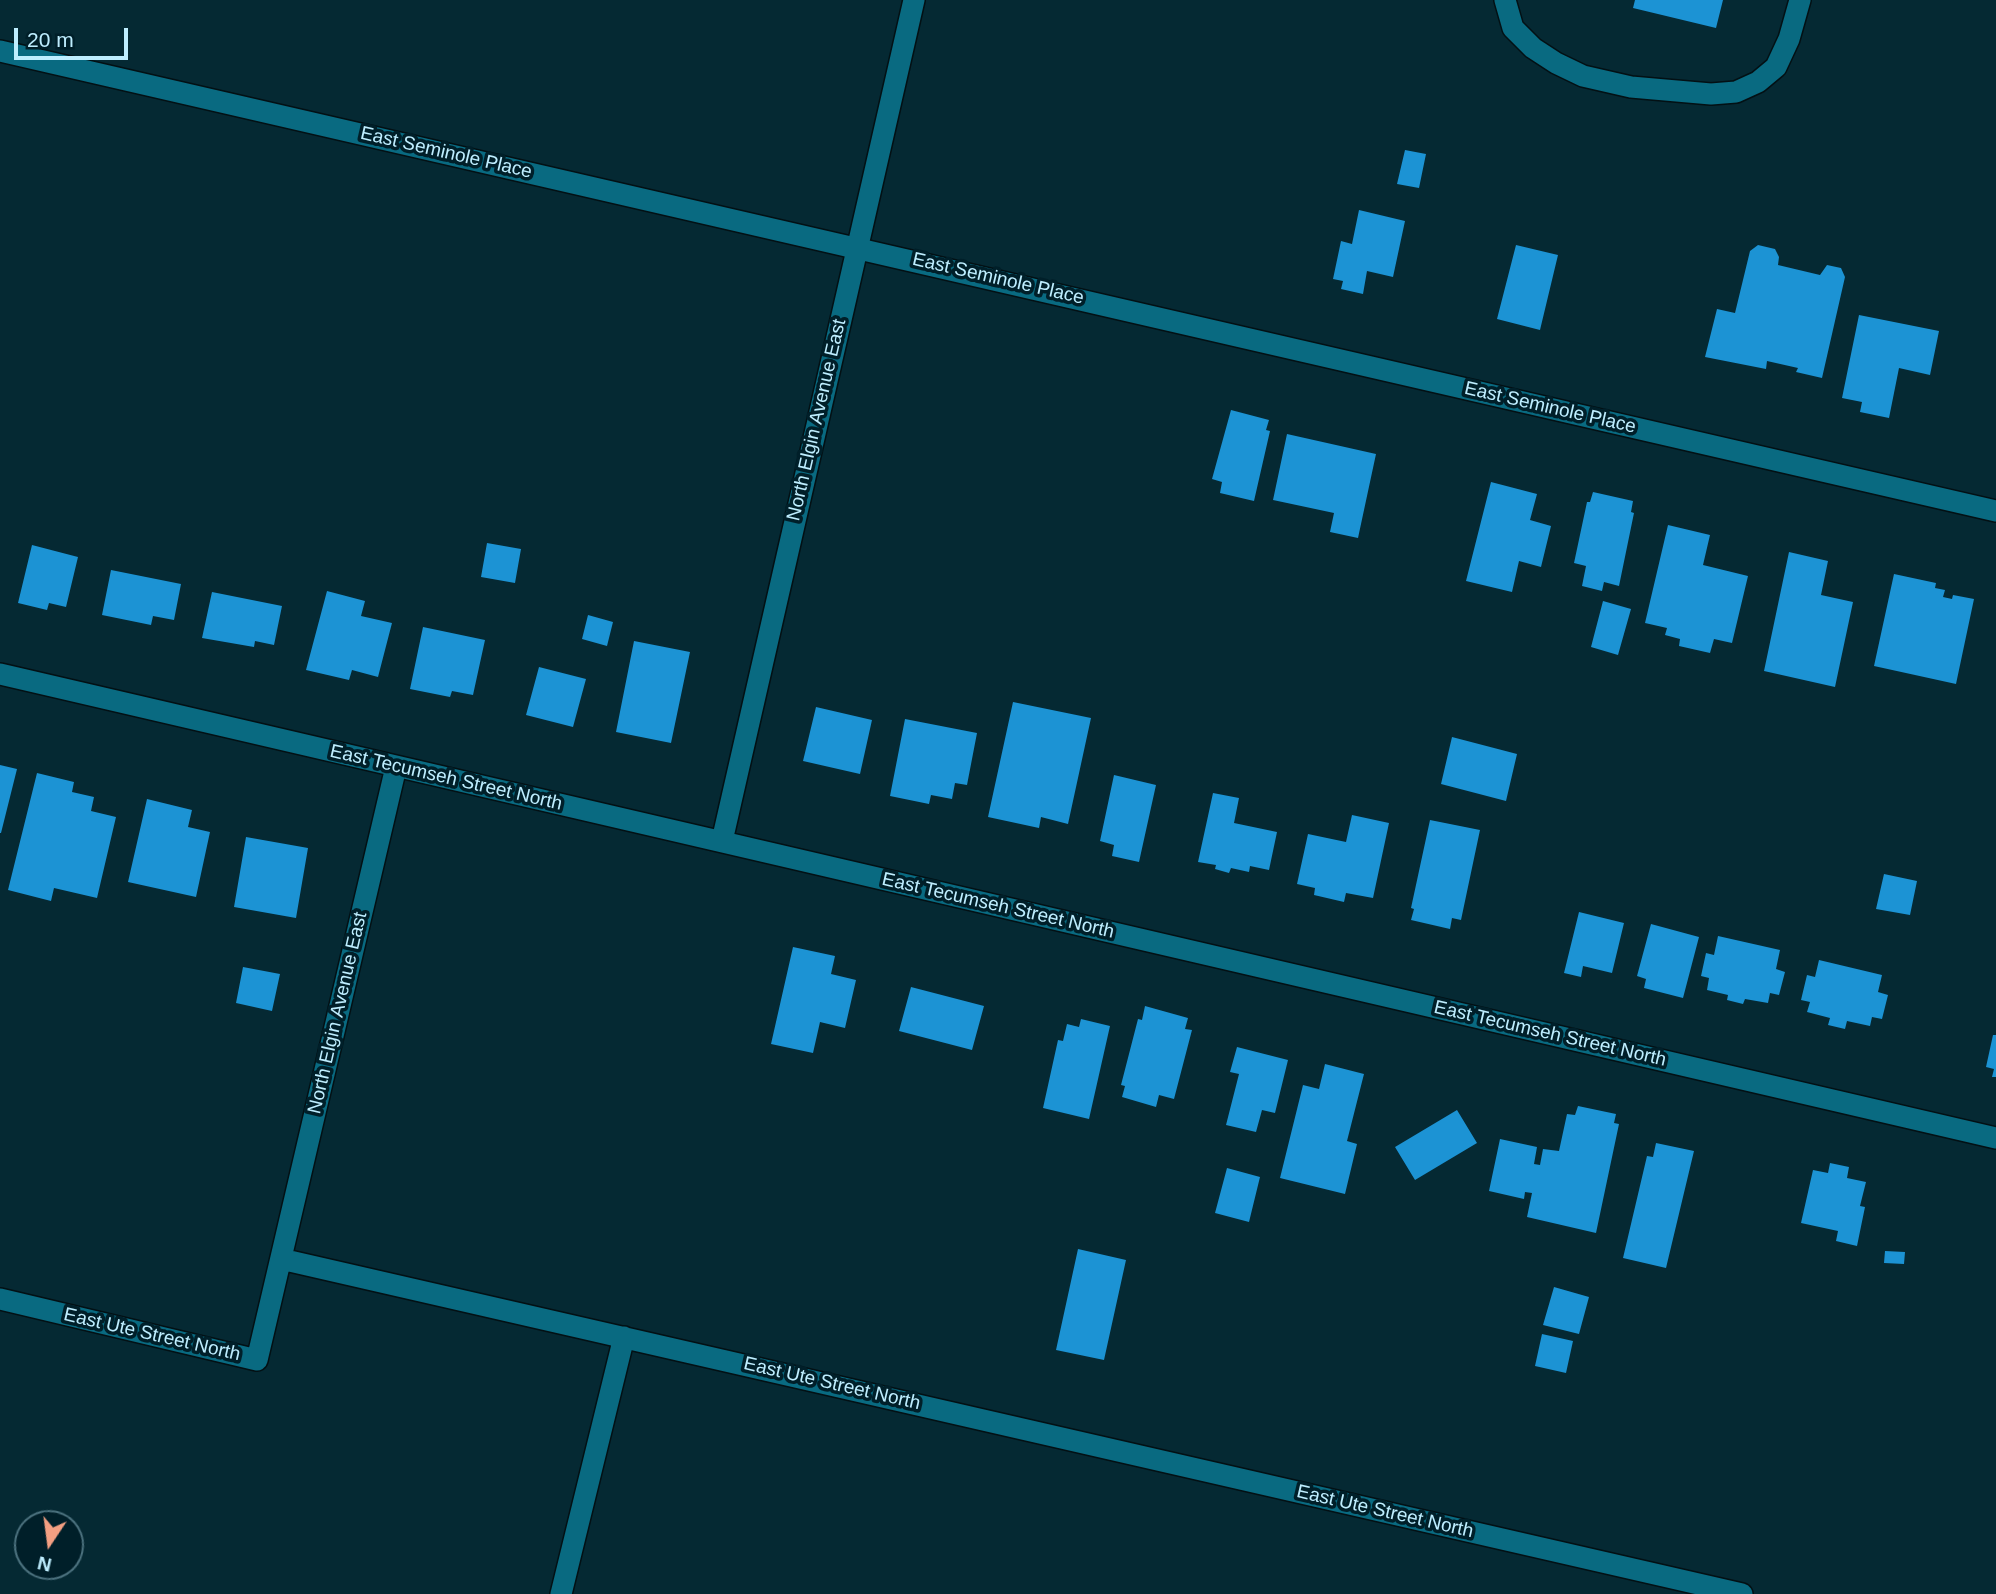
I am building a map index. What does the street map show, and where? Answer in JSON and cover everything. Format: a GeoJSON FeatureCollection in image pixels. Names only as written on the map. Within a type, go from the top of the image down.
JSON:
{"type":"FeatureCollection","features":[{"type":"Feature","properties":{"kind":"street","name":"North Elgin Avenue East"},"geometry":{"type":"LineString","coordinates":[[722,841],[914,0]]}},
{"type":"Feature","properties":{"kind":"street"},"geometry":{"type":"LineString","coordinates":[[1505,1],[1513,28],[1533,48],[1583,76],[1631,87],[1711,93],[1736,92],[1758,82],[1776,67],[1789,39],[1800,0]]}},
{"type":"Feature","properties":{"kind":"street","name":"East Seminole Place"},"geometry":{"type":"LineString","coordinates":[[0,51],[857,246],[1996,511]]}},
{"type":"Feature","properties":{"kind":"street","name":"East Tecumseh Street North"},"geometry":{"type":"LineString","coordinates":[[0,674],[1996,1138]]}},
{"type":"Feature","properties":{"kind":"street","name":"North Elgin Avenue East"},"geometry":{"type":"LineString","coordinates":[[281,1259],[396,767]]}},
{"type":"Feature","properties":{"kind":"street","name":"East Ute Street North"},"geometry":{"type":"LineString","coordinates":[[0,1299],[257,1360],[281,1259],[1742,1594]]}},
{"type":"Feature","properties":{"kind":"street"},"geometry":{"type":"LineString","coordinates":[[561,1594],[624,1337]]}},
{"type":"Feature","properties":{"kind":"building"},"geometry":{"type":"Polygon","coordinates":[[[1635,0],[1723,0],[1716,28],[1633,8],[1635,0]]]}},
{"type":"Feature","properties":{"kind":"building"},"geometry":{"type":"Polygon","coordinates":[[[1405,150],[1426,154],[1419,188],[1397,184],[1405,150]]]}},
{"type":"Feature","properties":{"kind":"building"},"geometry":{"type":"Polygon","coordinates":[[[1359,210],[1405,221],[1393,277],[1367,271],[1363,294],[1341,289],[1343,281],[1333,279],[1341,241],[1352,244],[1359,210]]]}},
{"type":"Feature","properties":{"kind":"building"},"geometry":{"type":"Polygon","coordinates":[[[1516,245],[1558,255],[1540,330],[1497,319],[1516,245]]]}},
{"type":"Feature","properties":{"kind":"building"},"geometry":{"type":"Polygon","coordinates":[[[1758,245],[1775,249],[1779,257],[1778,265],[1820,275],[1827,265],[1841,268],[1845,277],[1822,378],[1796,372],[1798,368],[1767,361],[1766,369],[1705,357],[1717,309],[1735,313],[1750,251],[1758,245]]]}},
{"type":"Feature","properties":{"kind":"building"},"geometry":{"type":"Polygon","coordinates":[[[1859,315],[1939,331],[1930,375],[1899,368],[1889,418],[1860,412],[1862,402],[1842,398],[1859,315]]]}},
{"type":"Feature","properties":{"kind":"building"},"geometry":{"type":"Polygon","coordinates":[[[1231,410],[1269,420],[1266,430],[1270,431],[1254,501],[1220,493],[1222,482],[1212,479],[1231,410]]]}},
{"type":"Feature","properties":{"kind":"building"},"geometry":{"type":"Polygon","coordinates":[[[1287,434],[1376,454],[1358,538],[1330,532],[1334,513],[1273,500],[1287,434]]]}},
{"type":"Feature","properties":{"kind":"building"},"geometry":{"type":"Polygon","coordinates":[[[1491,482],[1537,494],[1530,520],[1551,526],[1541,567],[1519,561],[1512,592],[1466,581],[1491,482]]]}},
{"type":"Feature","properties":{"kind":"building"},"geometry":{"type":"Polygon","coordinates":[[[1593,492],[1633,501],[1631,512],[1634,513],[1619,586],[1604,582],[1602,591],[1582,586],[1586,566],[1574,563],[1587,502],[1590,502],[1593,492]]]}},
{"type":"Feature","properties":{"kind":"building"},"geometry":{"type":"Polygon","coordinates":[[[1668,525],[1710,535],[1703,565],[1748,576],[1732,643],[1714,639],[1710,653],[1679,646],[1680,639],[1665,635],[1667,628],[1645,623],[1668,525]]]}},
{"type":"Feature","properties":{"kind":"building"},"geometry":{"type":"Polygon","coordinates":[[[487,543],[521,549],[515,583],[481,577],[487,543]]]}},
{"type":"Feature","properties":{"kind":"building"},"geometry":{"type":"Polygon","coordinates":[[[32,545],[78,557],[66,607],[49,603],[47,610],[18,603],[32,545]]]}},
{"type":"Feature","properties":{"kind":"building"},"geometry":{"type":"Polygon","coordinates":[[[1789,552],[1828,561],[1821,595],[1853,602],[1835,687],[1764,671],[1789,552]]]}},
{"type":"Feature","properties":{"kind":"building"},"geometry":{"type":"Polygon","coordinates":[[[111,570],[181,584],[174,620],[153,616],[151,625],[102,615],[111,570]]]}},
{"type":"Feature","properties":{"kind":"building"},"geometry":{"type":"Polygon","coordinates":[[[1894,574],[1936,583],[1935,588],[1945,590],[1943,597],[1952,599],[1953,595],[1974,599],[1956,684],[1874,666],[1894,574]]]}},
{"type":"Feature","properties":{"kind":"building"},"geometry":{"type":"Polygon","coordinates":[[[327,591],[365,601],[361,616],[392,623],[378,677],[352,670],[349,680],[306,670],[327,591]]]}},
{"type":"Feature","properties":{"kind":"building"},"geometry":{"type":"Polygon","coordinates":[[[212,592],[282,606],[274,645],[255,641],[254,647],[202,638],[212,592]]]}},
{"type":"Feature","properties":{"kind":"building"},"geometry":{"type":"Polygon","coordinates":[[[1603,601],[1631,609],[1618,655],[1591,647],[1603,601]]]}},
{"type":"Feature","properties":{"kind":"building"},"geometry":{"type":"Polygon","coordinates":[[[588,615],[613,622],[607,646],[582,639],[588,615]]]}},
{"type":"Feature","properties":{"kind":"building"},"geometry":{"type":"Polygon","coordinates":[[[423,627],[485,640],[473,695],[452,691],[450,697],[410,689],[423,627]]]}},
{"type":"Feature","properties":{"kind":"building"},"geometry":{"type":"Polygon","coordinates":[[[634,641],[690,652],[671,743],[616,732],[634,641]]]}},
{"type":"Feature","properties":{"kind":"building"},"geometry":{"type":"Polygon","coordinates":[[[539,667],[586,679],[573,727],[526,715],[539,667]]]}},
{"type":"Feature","properties":{"kind":"building"},"geometry":{"type":"Polygon","coordinates":[[[1013,702],[1091,718],[1068,824],[1041,817],[1039,828],[988,817],[1013,702]]]}},
{"type":"Feature","properties":{"kind":"building"},"geometry":{"type":"Polygon","coordinates":[[[816,707],[872,720],[860,774],[803,761],[816,707]]]}},
{"type":"Feature","properties":{"kind":"building"},"geometry":{"type":"Polygon","coordinates":[[[905,719],[977,733],[967,785],[955,783],[952,799],[931,795],[929,804],[890,796],[905,719]]]}},
{"type":"Feature","properties":{"kind":"building"},"geometry":{"type":"Polygon","coordinates":[[[1452,737],[1517,754],[1506,801],[1441,784],[1452,737]]]}},
{"type":"Feature","properties":{"kind":"building"},"geometry":{"type":"Polygon","coordinates":[[[0,765],[17,769],[1,833],[0,833],[0,765]]]}},
{"type":"Feature","properties":{"kind":"building"},"geometry":{"type":"Polygon","coordinates":[[[37,773],[74,782],[72,792],[94,797],[91,811],[116,817],[97,898],[54,888],[51,901],[8,890],[37,773]]]}},
{"type":"Feature","properties":{"kind":"building"},"geometry":{"type":"Polygon","coordinates":[[[1114,775],[1156,785],[1139,862],[1112,856],[1114,845],[1100,841],[1114,775]]]}},
{"type":"Feature","properties":{"kind":"building"},"geometry":{"type":"Polygon","coordinates":[[[1213,793],[1239,798],[1234,823],[1277,832],[1269,870],[1250,866],[1249,872],[1231,868],[1229,873],[1215,869],[1216,865],[1198,862],[1213,793]]]}},
{"type":"Feature","properties":{"kind":"building"},"geometry":{"type":"Polygon","coordinates":[[[147,799],[192,810],[188,827],[210,832],[196,897],[128,882],[147,799]]]}},
{"type":"Feature","properties":{"kind":"building"},"geometry":{"type":"Polygon","coordinates":[[[1352,815],[1389,823],[1373,898],[1346,893],[1344,902],[1314,895],[1315,888],[1297,884],[1308,834],[1346,842],[1352,815]]]}},
{"type":"Feature","properties":{"kind":"building"},"geometry":{"type":"Polygon","coordinates":[[[1430,820],[1480,830],[1461,920],[1452,918],[1450,929],[1411,920],[1414,909],[1411,908],[1430,820]]]}},
{"type":"Feature","properties":{"kind":"building"},"geometry":{"type":"Polygon","coordinates":[[[246,837],[308,848],[296,918],[234,907],[246,837]]]}},
{"type":"Feature","properties":{"kind":"building"},"geometry":{"type":"Polygon","coordinates":[[[1884,874],[1917,881],[1910,915],[1876,909],[1884,874]]]}},
{"type":"Feature","properties":{"kind":"building"},"geometry":{"type":"Polygon","coordinates":[[[1579,912],[1624,923],[1612,973],[1583,966],[1581,977],[1564,973],[1579,912]]]}},
{"type":"Feature","properties":{"kind":"building"},"geometry":{"type":"Polygon","coordinates":[[[1651,924],[1699,937],[1683,998],[1644,988],[1646,979],[1637,976],[1651,924]]]}},
{"type":"Feature","properties":{"kind":"building"},"geometry":{"type":"Polygon","coordinates":[[[1718,936],[1780,950],[1776,969],[1785,972],[1779,995],[1770,993],[1768,1003],[1745,999],[1743,1004],[1727,1000],[1728,995],[1707,990],[1709,978],[1701,976],[1706,953],[1714,955],[1718,936]]]}},
{"type":"Feature","properties":{"kind":"building"},"geometry":{"type":"Polygon","coordinates":[[[793,947],[835,956],[831,974],[856,980],[845,1028],[820,1022],[813,1053],[771,1044],[793,947]]]}},
{"type":"Feature","properties":{"kind":"building"},"geometry":{"type":"Polygon","coordinates":[[[1819,960],[1882,975],[1878,992],[1888,995],[1882,1019],[1872,1017],[1870,1026],[1847,1021],[1845,1029],[1828,1025],[1830,1018],[1807,1012],[1810,1002],[1801,1000],[1807,975],[1815,977],[1819,960]]]}},
{"type":"Feature","properties":{"kind":"building"},"geometry":{"type":"Polygon","coordinates":[[[243,967],[280,974],[272,1011],[236,1003],[243,967]]]}},
{"type":"Feature","properties":{"kind":"building"},"geometry":{"type":"Polygon","coordinates":[[[911,987],[984,1006],[972,1050],[899,1031],[911,987]]]}},
{"type":"Feature","properties":{"kind":"building"},"geometry":{"type":"Polygon","coordinates":[[[1145,1006],[1188,1018],[1185,1029],[1192,1030],[1174,1099],[1159,1095],[1156,1107],[1122,1097],[1125,1086],[1121,1085],[1138,1019],[1142,1020],[1145,1006]]]}},
{"type":"Feature","properties":{"kind":"building"},"geometry":{"type":"Polygon","coordinates":[[[1081,1019],[1110,1026],[1089,1119],[1043,1108],[1058,1040],[1063,1041],[1067,1024],[1079,1027],[1081,1019]]]}},
{"type":"Feature","properties":{"kind":"building"},"geometry":{"type":"Polygon","coordinates":[[[1993,1035],[1996,1035],[1996,1077],[1992,1077],[1994,1069],[1986,1067],[1993,1035]]]}},
{"type":"Feature","properties":{"kind":"building"},"geometry":{"type":"Polygon","coordinates":[[[1237,1047],[1288,1060],[1275,1113],[1262,1110],[1256,1132],[1226,1125],[1239,1074],[1230,1072],[1237,1047]]]}},
{"type":"Feature","properties":{"kind":"building"},"geometry":{"type":"Polygon","coordinates":[[[1325,1064],[1364,1074],[1347,1141],[1357,1144],[1345,1194],[1280,1178],[1303,1085],[1319,1089],[1325,1064]]]}},
{"type":"Feature","properties":{"kind":"building"},"geometry":{"type":"Polygon","coordinates":[[[1578,1106],[1616,1114],[1614,1123],[1619,1124],[1596,1233],[1527,1217],[1532,1193],[1525,1192],[1524,1199],[1489,1191],[1500,1139],[1537,1147],[1534,1164],[1540,1165],[1543,1149],[1559,1151],[1567,1114],[1575,1115],[1578,1106]]]}},
{"type":"Feature","properties":{"kind":"building"},"geometry":{"type":"Polygon","coordinates":[[[1457,1110],[1477,1143],[1415,1180],[1395,1147],[1457,1110]]]}},
{"type":"Feature","properties":{"kind":"building"},"geometry":{"type":"Polygon","coordinates":[[[1656,1143],[1694,1151],[1666,1268],[1623,1258],[1647,1156],[1653,1157],[1656,1143]]]}},
{"type":"Feature","properties":{"kind":"building"},"geometry":{"type":"Polygon","coordinates":[[[1830,1163],[1849,1167],[1847,1178],[1866,1182],[1860,1206],[1865,1207],[1857,1246],[1836,1241],[1838,1231],[1801,1223],[1813,1170],[1828,1173],[1830,1163]]]}},
{"type":"Feature","properties":{"kind":"building"},"geometry":{"type":"Polygon","coordinates":[[[1227,1168],[1260,1177],[1249,1222],[1215,1213],[1227,1168]]]}},
{"type":"Feature","properties":{"kind":"building"},"geometry":{"type":"Polygon","coordinates":[[[1078,1249],[1126,1260],[1104,1360],[1056,1350],[1078,1249]]]}},
{"type":"Feature","properties":{"kind":"building"},"geometry":{"type":"Polygon","coordinates":[[[1885,1251],[1905,1252],[1904,1264],[1884,1263],[1885,1251]]]}},
{"type":"Feature","properties":{"kind":"building"},"geometry":{"type":"Polygon","coordinates":[[[1554,1287],[1589,1297],[1579,1334],[1543,1325],[1554,1287]]]}},
{"type":"Feature","properties":{"kind":"building"},"geometry":{"type":"Polygon","coordinates":[[[1542,1334],[1573,1341],[1566,1373],[1535,1366],[1542,1334]]]}}]}
